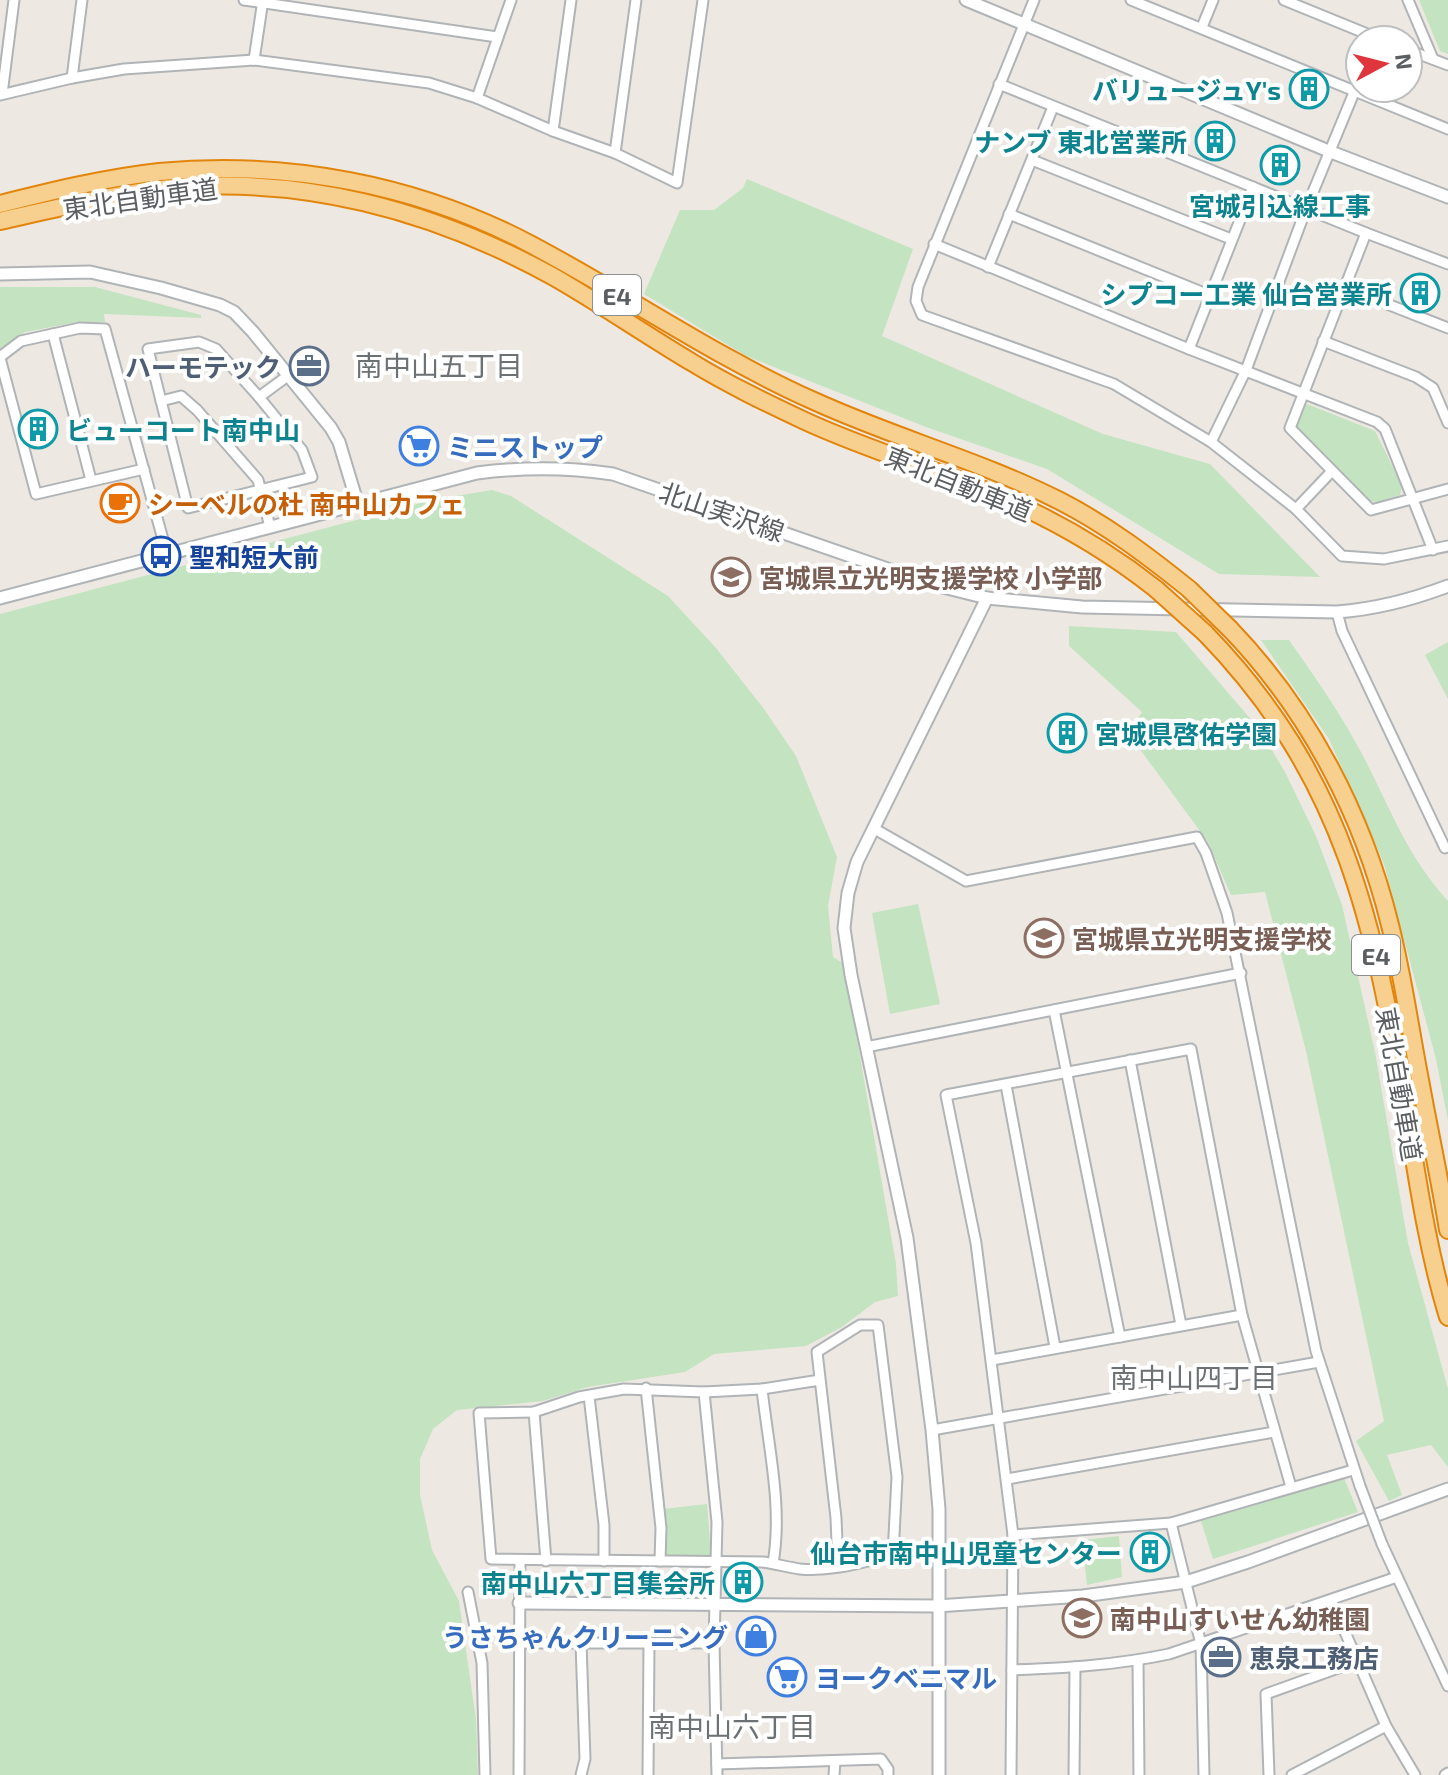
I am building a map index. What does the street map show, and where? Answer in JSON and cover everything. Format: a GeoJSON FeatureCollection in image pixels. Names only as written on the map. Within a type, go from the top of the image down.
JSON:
{"type":"FeatureCollection","features":[{"type":"Feature","properties":{"kind":"highway","name":"東北自動車道"},"geometry":{"type":"LineString","coordinates":[[0,204],[116,178],[222,169],[314,175],[422,199],[527,242],[701,343],[813,401],[974,463],[1061,501],[1135,546],[1189,589],[1230,629],[1271,676],[1321,750],[1360,834],[1377,878],[1399,960],[1448,1230]]}},
{"type":"Feature","properties":{"kind":"highway","name":"東北自動車道"},"geometry":{"type":"LineString","coordinates":[[0,221],[120,195],[222,186],[313,192],[386,206],[482,241],[529,264],[696,365],[778,408],[851,441],[966,483],[1042,516],[1098,547],[1156,589],[1205,633],[1248,679],[1292,740],[1313,777],[1349,860],[1375,948],[1420,1197],[1448,1317]]}},
{"type":"Feature","properties":{"kind":"street"},"geometry":{"type":"LineString","coordinates":[[14,0],[1,94],[72,78],[184,63],[254,60],[429,83],[477,98],[553,131],[615,153],[677,183],[703,0],[696,0]]}},
{"type":"Feature","properties":{"kind":"street"},"geometry":{"type":"LineString","coordinates":[[72,78],[82,0]]}},
{"type":"Feature","properties":{"kind":"street"},"geometry":{"type":"LineString","coordinates":[[244,0],[497,37]]}},
{"type":"Feature","properties":{"kind":"street"},"geometry":{"type":"LineString","coordinates":[[477,98],[511,0]]}},
{"type":"Feature","properties":{"kind":"street"},"geometry":{"type":"LineString","coordinates":[[553,131],[571,0]]}},
{"type":"Feature","properties":{"kind":"street"},"geometry":{"type":"LineString","coordinates":[[615,153],[636,0]]}},
{"type":"Feature","properties":{"kind":"street"},"geometry":{"type":"LineString","coordinates":[[966,0],[1331,152],[1448,197]]}},
{"type":"Feature","properties":{"kind":"street"},"geometry":{"type":"LineString","coordinates":[[1034,0],[934,244],[916,301],[922,315],[1114,384],[1211,442],[1296,509],[1342,556],[1384,559],[1448,546]]}},
{"type":"Feature","properties":{"kind":"street"},"geometry":{"type":"LineString","coordinates":[[1131,0],[1344,86]]}},
{"type":"Feature","properties":{"kind":"street"},"geometry":{"type":"LineString","coordinates":[[1202,27],[1213,0]]}},
{"type":"Feature","properties":{"kind":"street"},"geometry":{"type":"LineString","coordinates":[[1284,0],[1344,25]]}},
{"type":"Feature","properties":{"kind":"street"},"geometry":{"type":"LineString","coordinates":[[1408,0],[1433,59]]}},
{"type":"Feature","properties":{"kind":"street"},"geometry":{"type":"LineString","coordinates":[[254,60],[263,1]]}},
{"type":"Feature","properties":{"kind":"street"},"geometry":{"type":"LineString","coordinates":[[1424,56],[1448,65]]}},
{"type":"Feature","properties":{"kind":"street"},"geometry":{"type":"LineString","coordinates":[[999,84],[1448,264]]}},
{"type":"Feature","properties":{"kind":"street"},"geometry":{"type":"LineString","coordinates":[[1211,442],[1246,370],[1306,209],[1350,104]]}},
{"type":"Feature","properties":{"kind":"street"},"geometry":{"type":"LineString","coordinates":[[1387,104],[1448,129]]}},
{"type":"Feature","properties":{"kind":"street"},"geometry":{"type":"LineString","coordinates":[[988,267],[1053,107]]}},
{"type":"Feature","properties":{"kind":"street"},"geometry":{"type":"LineString","coordinates":[[1032,160],[1231,239]]}},
{"type":"Feature","properties":{"kind":"street"},"geometry":{"type":"LineString","coordinates":[[1189,349],[1253,187]]}},
{"type":"Feature","properties":{"kind":"street"},"geometry":{"type":"LineString","coordinates":[[1009,214],[1209,295]]}},
{"type":"Feature","properties":{"kind":"street"},"geometry":{"type":"LineString","coordinates":[[1366,233],[1290,428],[1371,510],[1448,489]]}},
{"type":"Feature","properties":{"kind":"street"},"geometry":{"type":"LineString","coordinates":[[934,244],[1377,422],[1385,429],[1433,550]]}},
{"type":"Feature","properties":{"kind":"street"},"geometry":{"type":"LineString","coordinates":[[0,274],[66,270],[90,272],[210,301],[234,312],[318,410],[339,442],[358,505]]}},
{"type":"Feature","properties":{"kind":"street"},"geometry":{"type":"LineString","coordinates":[[1344,287],[1448,328]]}},
{"type":"Feature","properties":{"kind":"street"},"geometry":{"type":"LineString","coordinates":[[144,469],[36,494],[0,357],[21,341],[80,328],[105,329],[144,469],[167,554]]}},
{"type":"Feature","properties":{"kind":"street"},"geometry":{"type":"LineString","coordinates":[[53,334],[91,480]]}},
{"type":"Feature","properties":{"kind":"street"},"geometry":{"type":"LineString","coordinates":[[1323,341],[1416,377],[1433,388],[1448,423]]}},
{"type":"Feature","properties":{"kind":"street"},"geometry":{"type":"LineString","coordinates":[[199,342],[216,349],[259,397],[302,450],[312,477],[188,508],[148,349],[199,342]]}},
{"type":"Feature","properties":{"kind":"street"},"geometry":{"type":"LineString","coordinates":[[259,397],[289,375]]}},
{"type":"Feature","properties":{"kind":"street"},"geometry":{"type":"LineString","coordinates":[[161,401],[181,396],[258,480],[270,527]]}},
{"type":"Feature","properties":{"kind":"street","name":"北山実沢線"},"geometry":{"type":"LineString","coordinates":[[0,598],[477,473],[527,468],[588,470],[626,479],[931,584],[987,598],[1082,607],[1337,612],[1399,603],[1448,586]]}},
{"type":"Feature","properties":{"kind":"street"},"geometry":{"type":"LineString","coordinates":[[1296,509],[1332,471]]}},
{"type":"Feature","properties":{"kind":"street"},"geometry":{"type":"LineString","coordinates":[[939,1775],[939,1509],[932,1430],[907,1238],[844,928],[848,893],[857,862],[987,598]]}},
{"type":"Feature","properties":{"kind":"street"},"geometry":{"type":"LineString","coordinates":[[1337,612],[1342,631],[1445,848]]}},
{"type":"Feature","properties":{"kind":"street"},"geometry":{"type":"LineString","coordinates":[[873,828],[966,881],[1197,837],[1206,853],[1227,913],[1241,973],[1319,1362],[1353,1470],[1382,1544],[1448,1686]]}},
{"type":"Feature","properties":{"kind":"street"},"geometry":{"type":"LineString","coordinates":[[866,1047],[1241,973]]}},
{"type":"Feature","properties":{"kind":"street"},"geometry":{"type":"LineString","coordinates":[[1054,1010],[1120,1337]]}},
{"type":"Feature","properties":{"kind":"street"},"geometry":{"type":"LineString","coordinates":[[1011,1775],[1013,1535],[976,1243],[946,1095],[1191,1049],[1242,1315],[1291,1487]]}},
{"type":"Feature","properties":{"kind":"street"},"geometry":{"type":"LineString","coordinates":[[1130,1060],[1181,1325]]}},
{"type":"Feature","properties":{"kind":"street"},"geometry":{"type":"LineString","coordinates":[[1006,1085],[1055,1347]]}},
{"type":"Feature","properties":{"kind":"street"},"geometry":{"type":"LineString","coordinates":[[992,1360],[1242,1315]]}},
{"type":"Feature","properties":{"kind":"street"},"geometry":{"type":"LineString","coordinates":[[820,1380],[762,1389],[704,1392],[646,1388],[589,1396],[534,1412],[479,1413],[491,1559],[717,1561],[773,1563],[801,1569],[838,1567],[893,1555],[897,1477],[878,1325],[860,1325],[817,1352],[836,1518],[838,1567]]}},
{"type":"Feature","properties":{"kind":"street"},"geometry":{"type":"LineString","coordinates":[[932,1430],[1319,1362]]}},
{"type":"Feature","properties":{"kind":"street"},"geometry":{"type":"LineString","coordinates":[[646,1388],[661,1528],[660,1561]]}},
{"type":"Feature","properties":{"kind":"street"},"geometry":{"type":"LineString","coordinates":[[762,1389],[777,1541],[773,1563]]}},
{"type":"Feature","properties":{"kind":"street"},"geometry":{"type":"LineString","coordinates":[[704,1392],[717,1522],[714,1643],[717,1770],[777,1762],[881,1759],[888,1769],[888,1775]]}},
{"type":"Feature","properties":{"kind":"street"},"geometry":{"type":"LineString","coordinates":[[589,1396],[604,1525],[604,1561]]}},
{"type":"Feature","properties":{"kind":"street"},"geometry":{"type":"LineString","coordinates":[[534,1412],[546,1561]]}},
{"type":"Feature","properties":{"kind":"street"},"geometry":{"type":"LineString","coordinates":[[1007,1479],[1274,1432]]}},
{"type":"Feature","properties":{"kind":"street"},"geometry":{"type":"LineString","coordinates":[[1013,1535],[1171,1523],[1353,1470]]}},
{"type":"Feature","properties":{"kind":"street"},"geometry":{"type":"LineString","coordinates":[[519,1603],[937,1606],[1083,1596],[1186,1582],[1448,1489]]}},
{"type":"Feature","properties":{"kind":"street"},"geometry":{"type":"LineString","coordinates":[[1171,1523],[1201,1644],[1204,1775]]}},
{"type":"Feature","properties":{"kind":"street"},"geometry":{"type":"LineString","coordinates":[[519,1775],[520,1561]]}},
{"type":"Feature","properties":{"kind":"street"},"geometry":{"type":"LineString","coordinates":[[1012,1670],[1138,1661],[1201,1644],[1397,1577]]}},
{"type":"Feature","properties":{"kind":"street"},"geometry":{"type":"LineString","coordinates":[[468,1592],[482,1663],[485,1775]]}},
{"type":"Feature","properties":{"kind":"street"},"geometry":{"type":"LineString","coordinates":[[1331,1600],[1386,1726],[1415,1775]]}},
{"type":"Feature","properties":{"kind":"street"},"geometry":{"type":"LineString","coordinates":[[519,1643],[714,1643]]}},
{"type":"Feature","properties":{"kind":"street"},"geometry":{"type":"LineString","coordinates":[[581,1643],[585,1759],[581,1775]]}},
{"type":"Feature","properties":{"kind":"street"},"geometry":{"type":"LineString","coordinates":[[648,1775],[649,1643]]}},
{"type":"Feature","properties":{"kind":"street"},"geometry":{"type":"LineString","coordinates":[[1138,1661],[1139,1775]]}},
{"type":"Feature","properties":{"kind":"street"},"geometry":{"type":"LineString","coordinates":[[1269,1775],[1266,1694],[1358,1661]]}},
{"type":"Feature","properties":{"kind":"street"},"geometry":{"type":"LineString","coordinates":[[1074,1775],[1075,1667]]}},
{"type":"Feature","properties":{"kind":"street"},"geometry":{"type":"LineString","coordinates":[[1292,1775],[1386,1726]]}},
{"type":"Feature","properties":{"kind":"street"},"geometry":{"type":"LineString","coordinates":[[834,1775],[835,1761]]}},
{"type":"Feature","properties":{"kind":"street"},"geometry":{"type":"LineString","coordinates":[[777,1762],[777,1775]]}},
{"type":"Feature","properties":{"kind":"green space"},"geometry":{"type":"Polygon","coordinates":[[[1419,0],[1448,0],[1448,54],[1440,51],[1419,0]]]}},
{"type":"Feature","properties":{"kind":"green space"},"geometry":{"type":"Polygon","coordinates":[[[747,179],[913,249],[882,336],[1103,434],[1210,464],[1320,577],[1219,574],[1047,469],[926,427],[746,356],[644,294],[680,210],[714,210],[743,188],[747,179]]]}},
{"type":"Feature","properties":{"kind":"green space"},"geometry":{"type":"Polygon","coordinates":[[[0,287],[95,287],[201,315],[201,318],[104,314],[105,322],[78,322],[25,332],[0,350],[0,287]]]}},
{"type":"Feature","properties":{"kind":"green space"},"geometry":{"type":"Polygon","coordinates":[[[1307,404],[1375,431],[1402,486],[1400,495],[1370,501],[1296,433],[1300,407],[1307,404]]]}},
{"type":"Feature","properties":{"kind":"green space"},"geometry":{"type":"Polygon","coordinates":[[[492,490],[511,496],[668,596],[716,648],[796,756],[837,857],[828,906],[833,957],[844,964],[896,1264],[898,1296],[875,1302],[842,1327],[806,1346],[714,1354],[685,1372],[588,1387],[543,1401],[457,1410],[433,1429],[420,1459],[420,1495],[432,1550],[459,1601],[476,1720],[478,1775],[0,1775],[0,614],[432,500],[492,490]]]}},
{"type":"Feature","properties":{"kind":"green space"},"geometry":{"type":"Polygon","coordinates":[[[1069,626],[1176,632],[1260,730],[1285,772],[1316,836],[1342,905],[1375,1052],[1408,1243],[1448,1389],[1448,1467],[1431,1445],[1387,1455],[1402,1495],[1389,1501],[1356,1441],[1384,1421],[1306,1051],[1265,892],[1231,895],[1208,842],[1128,733],[1142,712],[1069,646],[1069,626]]]}},
{"type":"Feature","properties":{"kind":"green space"},"geometry":{"type":"Polygon","coordinates":[[[1261,640],[1289,640],[1354,739],[1410,848],[1448,901],[1448,1121],[1436,1059],[1384,864],[1329,739],[1261,640]]]}},
{"type":"Feature","properties":{"kind":"green space"},"geometry":{"type":"Polygon","coordinates":[[[1448,642],[1448,699],[1425,655],[1448,642]]]}},
{"type":"Feature","properties":{"kind":"green space"},"geometry":{"type":"Polygon","coordinates":[[[918,904],[940,1004],[890,1014],[872,913],[918,904]]]}},
{"type":"Feature","properties":{"kind":"green space"},"geometry":{"type":"Polygon","coordinates":[[[1344,1478],[1358,1512],[1213,1559],[1201,1521],[1344,1478]]]}},
{"type":"Feature","properties":{"kind":"green space"},"geometry":{"type":"Polygon","coordinates":[[[707,1504],[711,1555],[708,1559],[669,1559],[666,1556],[663,1509],[707,1504]]]}},
{"type":"Feature","properties":{"kind":"green space"},"geometry":{"type":"Polygon","coordinates":[[[1119,1536],[1122,1577],[1087,1585],[1082,1540],[1119,1536]]]}},
{"type":"Feature","properties":{"kind":"place","name":"バリュージュY's"},"geometry":{"type":"Point","coordinates":[1309,89]}},
{"type":"Feature","properties":{"kind":"place","name":"ナンブ 東北営業所"},"geometry":{"type":"Point","coordinates":[1215,141]}},
{"type":"Feature","properties":{"kind":"place","name":"宮城引込線工事"},"geometry":{"type":"Point","coordinates":[1280,165]}},
{"type":"Feature","properties":{"kind":"place","name":"シプコー工業 仙台営業所"},"geometry":{"type":"Point","coordinates":[1420,293]}},
{"type":"Feature","properties":{"kind":"place","name":"ハーモテック"},"geometry":{"type":"Point","coordinates":[309,366]}},
{"type":"Feature","properties":{"kind":"place","name":"ビューコート南中山"},"geometry":{"type":"Point","coordinates":[38,429]}},
{"type":"Feature","properties":{"kind":"place","name":"ミニストップ"},"geometry":{"type":"Point","coordinates":[419,446]}},
{"type":"Feature","properties":{"kind":"place","name":"シーベルの杜 南中山カフェ"},"geometry":{"type":"Point","coordinates":[120,503]}},
{"type":"Feature","properties":{"kind":"place","name":"聖和短大前"},"geometry":{"type":"Point","coordinates":[161,556]}},
{"type":"Feature","properties":{"kind":"place","name":"宮城県立光明支援学校 小学部"},"geometry":{"type":"Point","coordinates":[731,577]}},
{"type":"Feature","properties":{"kind":"place","name":"宮城県啓佑学園"},"geometry":{"type":"Point","coordinates":[1067,733]}},
{"type":"Feature","properties":{"kind":"place","name":"宮城県立光明支援学校"},"geometry":{"type":"Point","coordinates":[1044,938]}},
{"type":"Feature","properties":{"kind":"place","name":"仙台市南中山児童センター"},"geometry":{"type":"Point","coordinates":[1150,1552]}},
{"type":"Feature","properties":{"kind":"place","name":"南中山六丁目集会所"},"geometry":{"type":"Point","coordinates":[743,1582]}},
{"type":"Feature","properties":{"kind":"place","name":"南中山すいせん幼稚園"},"geometry":{"type":"Point","coordinates":[1082,1618]}},
{"type":"Feature","properties":{"kind":"place","name":"うさちゃんクリーニング"},"geometry":{"type":"Point","coordinates":[756,1636]}},
{"type":"Feature","properties":{"kind":"place","name":"恵泉工務店"},"geometry":{"type":"Point","coordinates":[1221,1657]}},
{"type":"Feature","properties":{"kind":"place","name":"ヨークベニマル"},"geometry":{"type":"Point","coordinates":[787,1677]}},
{"type":"Feature","properties":{"kind":"district","name":"南中山五丁目"},"geometry":{"type":"Point","coordinates":[439,365]}},
{"type":"Feature","properties":{"kind":"district","name":"南中山四丁目"},"geometry":{"type":"Point","coordinates":[1194,1377]}},
{"type":"Feature","properties":{"kind":"district","name":"南中山六丁目"},"geometry":{"type":"Point","coordinates":[732,1726]}}]}
